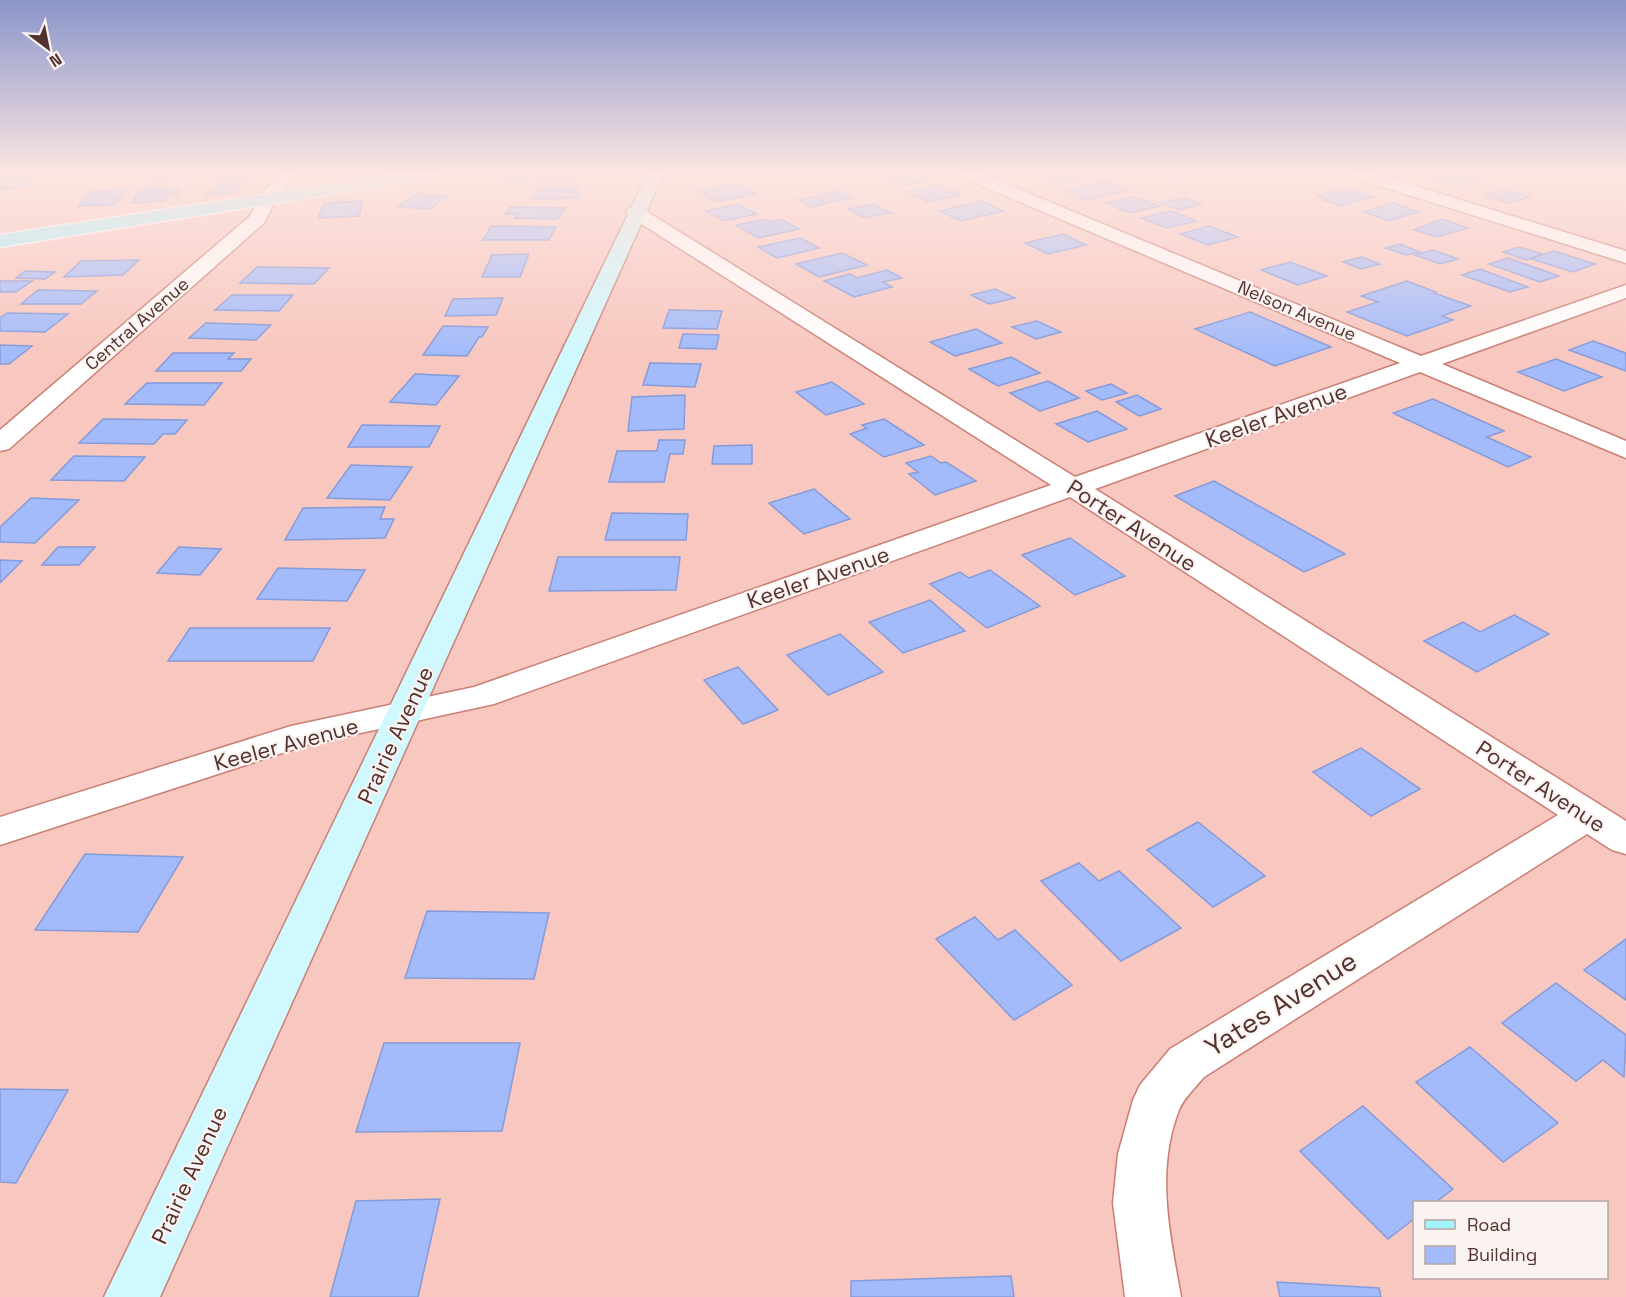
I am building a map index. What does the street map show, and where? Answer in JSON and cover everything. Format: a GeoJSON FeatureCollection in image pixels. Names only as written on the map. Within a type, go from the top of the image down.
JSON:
{"type":"FeatureCollection","features":[{"type":"Feature","properties":{"kind":"main road"},"geometry":{"type":"LineString","coordinates":[[0,241],[48,234]]}},
{"type":"Feature","properties":{"kind":"main road","name":"Prairie Avenue"},"geometry":{"type":"LineString","coordinates":[[132,1297],[405,714],[625,234]]}},
{"type":"Feature","properties":{"kind":"street","name":"Central Avenue"},"geometry":{"type":"LineString","coordinates":[[0,443],[241,234]]}},
{"type":"Feature","properties":{"kind":"street","name":"Porter Avenue"},"geometry":{"type":"LineString","coordinates":[[669,234],[1073,487],[1626,840]]}},
{"type":"Feature","properties":{"kind":"street","name":"Nelson Avenue"},"geometry":{"type":"LineString","coordinates":[[1114,234],[1626,450]]}},
{"type":"Feature","properties":{"kind":"street"},"geometry":{"type":"LineString","coordinates":[[1552,234],[1626,257]]}},
{"type":"Feature","properties":{"kind":"street","name":"Keeler Avenue"},"geometry":{"type":"LineString","coordinates":[[0,831],[304,734],[482,696],[1626,291]]}},
{"type":"Feature","properties":{"kind":"street","name":"Yates Avenue"},"geometry":{"type":"LineString","coordinates":[[1153,1297],[1139,1203],[1143,1154],[1157,1100],[1187,1063],[1587,816]]}},
{"type":"Feature","properties":{"kind":"building"},"geometry":{"type":"Polygon","coordinates":[[[487,234],[552,234],[549,240],[483,240],[487,234]]]}},
{"type":"Feature","properties":{"kind":"building"},"geometry":{"type":"Polygon","coordinates":[[[750,234],[778,234],[758,238],[750,234]]]}},
{"type":"Feature","properties":{"kind":"building"},"geometry":{"type":"Polygon","coordinates":[[[1063,234],[1086,245],[1048,254],[1025,243],[1063,234]]]}},
{"type":"Feature","properties":{"kind":"building"},"geometry":{"type":"Polygon","coordinates":[[[1180,234],[1229,234],[1238,237],[1208,245],[1180,234]]]}},
{"type":"Feature","properties":{"kind":"building"},"geometry":{"type":"Polygon","coordinates":[[[1426,234],[1449,234],[1437,237],[1426,234]]]}},
{"type":"Feature","properties":{"kind":"building"},"geometry":{"type":"Polygon","coordinates":[[[800,238],[819,248],[777,258],[758,247],[800,238]]]}},
{"type":"Feature","properties":{"kind":"building"},"geometry":{"type":"Polygon","coordinates":[[[1400,244],[1420,252],[1406,255],[1386,248],[1400,244]]]}},
{"type":"Feature","properties":{"kind":"building"},"geometry":{"type":"Polygon","coordinates":[[[1519,247],[1543,254],[1526,260],[1503,252],[1519,247]]]}},
{"type":"Feature","properties":{"kind":"building"},"geometry":{"type":"Polygon","coordinates":[[[1433,250],[1458,259],[1440,264],[1415,255],[1433,250]]]}},
{"type":"Feature","properties":{"kind":"building"},"geometry":{"type":"Polygon","coordinates":[[[1554,251],[1595,264],[1573,272],[1531,259],[1554,251]]]}},
{"type":"Feature","properties":{"kind":"building"},"geometry":{"type":"Polygon","coordinates":[[[842,253],[867,265],[819,277],[796,264],[842,253]]]}},
{"type":"Feature","properties":{"kind":"building"},"geometry":{"type":"Polygon","coordinates":[[[529,254],[520,277],[482,277],[492,255],[529,254]]]}},
{"type":"Feature","properties":{"kind":"building"},"geometry":{"type":"Polygon","coordinates":[[[1362,257],[1380,264],[1361,269],[1343,262],[1362,257]]]}},
{"type":"Feature","properties":{"kind":"building"},"geometry":{"type":"Polygon","coordinates":[[[1508,258],[1559,276],[1540,282],[1489,264],[1508,258]]]}},
{"type":"Feature","properties":{"kind":"building"},"geometry":{"type":"Polygon","coordinates":[[[139,260],[123,275],[64,277],[81,261],[139,260]]]}},
{"type":"Feature","properties":{"kind":"building"},"geometry":{"type":"Polygon","coordinates":[[[1290,262],[1327,276],[1298,285],[1261,270],[1290,262]]]}},
{"type":"Feature","properties":{"kind":"building"},"geometry":{"type":"Polygon","coordinates":[[[257,267],[329,268],[314,284],[240,283],[257,267]]]}},
{"type":"Feature","properties":{"kind":"building"},"geometry":{"type":"Polygon","coordinates":[[[1480,269],[1528,287],[1510,292],[1462,275],[1480,269]]]}},
{"type":"Feature","properties":{"kind":"building"},"geometry":{"type":"Polygon","coordinates":[[[887,270],[902,278],[883,282],[892,287],[854,297],[824,281],[850,274],[857,278],[887,270]]]}},
{"type":"Feature","properties":{"kind":"building"},"geometry":{"type":"Polygon","coordinates":[[[25,271],[55,272],[45,279],[16,278],[25,271]]]}},
{"type":"Feature","properties":{"kind":"building"},"geometry":{"type":"Polygon","coordinates":[[[0,281],[32,281],[16,292],[0,292],[0,281]]]}},
{"type":"Feature","properties":{"kind":"building"},"geometry":{"type":"Polygon","coordinates":[[[1407,281],[1471,306],[1442,316],[1453,320],[1407,336],[1347,312],[1378,302],[1361,296],[1407,281]]]}},
{"type":"Feature","properties":{"kind":"building"},"geometry":{"type":"Polygon","coordinates":[[[995,289],[1015,298],[989,304],[971,295],[995,289]]]}},
{"type":"Feature","properties":{"kind":"building"},"geometry":{"type":"Polygon","coordinates":[[[38,290],[97,291],[81,304],[21,304],[38,290]]]}},
{"type":"Feature","properties":{"kind":"building"},"geometry":{"type":"Polygon","coordinates":[[[232,295],[293,295],[279,311],[215,310],[232,295]]]}},
{"type":"Feature","properties":{"kind":"building"},"geometry":{"type":"Polygon","coordinates":[[[503,298],[496,315],[445,316],[453,299],[503,298]]]}},
{"type":"Feature","properties":{"kind":"building"},"geometry":{"type":"Polygon","coordinates":[[[669,310],[722,311],[717,329],[663,328],[669,310]]]}},
{"type":"Feature","properties":{"kind":"building"},"geometry":{"type":"Polygon","coordinates":[[[1250,312],[1331,347],[1275,366],[1195,329],[1250,312]]]}},
{"type":"Feature","properties":{"kind":"building"},"geometry":{"type":"Polygon","coordinates":[[[7,313],[68,314],[45,332],[0,331],[0,318],[7,313]]]}},
{"type":"Feature","properties":{"kind":"building"},"geometry":{"type":"Polygon","coordinates":[[[1037,321],[1061,332],[1036,339],[1012,327],[1037,321]]]}},
{"type":"Feature","properties":{"kind":"building"},"geometry":{"type":"Polygon","coordinates":[[[206,323],[271,325],[256,340],[189,338],[206,323]]]}},
{"type":"Feature","properties":{"kind":"building"},"geometry":{"type":"Polygon","coordinates":[[[443,326],[488,327],[467,356],[423,355],[443,326]]]}},
{"type":"Feature","properties":{"kind":"building"},"geometry":{"type":"Polygon","coordinates":[[[976,329],[1002,343],[955,356],[930,342],[976,329]]]}},
{"type":"Feature","properties":{"kind":"building"},"geometry":{"type":"Polygon","coordinates":[[[683,334],[719,335],[716,349],[679,348],[683,334]]]}},
{"type":"Feature","properties":{"kind":"building"},"geometry":{"type":"Polygon","coordinates":[[[1593,341],[1626,353],[1626,371],[1569,350],[1593,341]]]}},
{"type":"Feature","properties":{"kind":"building"},"geometry":{"type":"Polygon","coordinates":[[[0,345],[32,346],[9,364],[0,364],[0,345]]]}},
{"type":"Feature","properties":{"kind":"building"},"geometry":{"type":"Polygon","coordinates":[[[173,353],[234,353],[228,359],[251,359],[241,371],[156,371],[173,353]]]}},
{"type":"Feature","properties":{"kind":"building"},"geometry":{"type":"Polygon","coordinates":[[[1011,357],[1040,373],[998,386],[969,369],[1011,357]]]}},
{"type":"Feature","properties":{"kind":"building"},"geometry":{"type":"Polygon","coordinates":[[[1556,359],[1602,377],[1564,391],[1518,372],[1556,359]]]}},
{"type":"Feature","properties":{"kind":"building"},"geometry":{"type":"Polygon","coordinates":[[[650,363],[701,364],[695,387],[643,385],[650,363]]]}},
{"type":"Feature","properties":{"kind":"building"},"geometry":{"type":"Polygon","coordinates":[[[415,374],[459,376],[436,405],[390,402],[415,374]]]}},
{"type":"Feature","properties":{"kind":"building"},"geometry":{"type":"Polygon","coordinates":[[[1048,381],[1079,398],[1040,411],[1010,393],[1048,381]]]}},
{"type":"Feature","properties":{"kind":"building"},"geometry":{"type":"Polygon","coordinates":[[[832,382],[864,404],[826,415],[796,392],[832,382]]]}},
{"type":"Feature","properties":{"kind":"building"},"geometry":{"type":"Polygon","coordinates":[[[147,383],[222,383],[204,405],[125,404],[147,383]]]}},
{"type":"Feature","properties":{"kind":"building"},"geometry":{"type":"Polygon","coordinates":[[[1111,384],[1127,393],[1102,400],[1086,391],[1111,384]]]}},
{"type":"Feature","properties":{"kind":"building"},"geometry":{"type":"Polygon","coordinates":[[[685,395],[684,429],[628,431],[632,397],[685,395]]]}},
{"type":"Feature","properties":{"kind":"building"},"geometry":{"type":"Polygon","coordinates":[[[1137,395],[1161,409],[1139,416],[1116,402],[1137,395]]]}},
{"type":"Feature","properties":{"kind":"building"},"geometry":{"type":"Polygon","coordinates":[[[1433,399],[1504,431],[1487,437],[1531,457],[1508,467],[1393,413],[1433,399]]]}},
{"type":"Feature","properties":{"kind":"building"},"geometry":{"type":"Polygon","coordinates":[[[1097,411],[1127,429],[1088,442],[1056,424],[1097,411]]]}},
{"type":"Feature","properties":{"kind":"building"},"geometry":{"type":"Polygon","coordinates":[[[103,419],[187,420],[175,434],[163,434],[154,444],[79,443],[103,419]]]}},
{"type":"Feature","properties":{"kind":"building"},"geometry":{"type":"Polygon","coordinates":[[[884,419],[924,445],[884,457],[850,434],[867,428],[862,425],[884,419]]]}},
{"type":"Feature","properties":{"kind":"building"},"geometry":{"type":"Polygon","coordinates":[[[362,425],[440,426],[429,447],[348,447],[362,425]]]}},
{"type":"Feature","properties":{"kind":"building"},"geometry":{"type":"Polygon","coordinates":[[[659,440],[685,440],[683,454],[670,454],[664,482],[609,482],[617,451],[657,451],[659,440]]]}},
{"type":"Feature","properties":{"kind":"building"},"geometry":{"type":"Polygon","coordinates":[[[752,445],[752,464],[712,464],[714,446],[752,445]]]}},
{"type":"Feature","properties":{"kind":"building"},"geometry":{"type":"Polygon","coordinates":[[[74,456],[145,457],[124,481],[51,480],[74,456]]]}},
{"type":"Feature","properties":{"kind":"building"},"geometry":{"type":"Polygon","coordinates":[[[931,456],[941,463],[946,462],[976,481],[935,495],[909,474],[918,472],[906,463],[931,456]]]}},
{"type":"Feature","properties":{"kind":"building"},"geometry":{"type":"Polygon","coordinates":[[[351,465],[412,467],[390,500],[327,498],[351,465]]]}},
{"type":"Feature","properties":{"kind":"building"},"geometry":{"type":"Polygon","coordinates":[[[1214,481],[1345,554],[1304,572],[1175,496],[1214,481]]]}},
{"type":"Feature","properties":{"kind":"building"},"geometry":{"type":"Polygon","coordinates":[[[814,489],[850,519],[804,534],[769,503],[814,489]]]}},
{"type":"Feature","properties":{"kind":"building"},"geometry":{"type":"Polygon","coordinates":[[[31,498],[79,500],[35,543],[0,542],[0,527],[31,498]]]}},
{"type":"Feature","properties":{"kind":"building"},"geometry":{"type":"Polygon","coordinates":[[[385,507],[380,519],[394,519],[385,538],[285,540],[303,508],[385,507]]]}},
{"type":"Feature","properties":{"kind":"building"},"geometry":{"type":"Polygon","coordinates":[[[612,513],[688,514],[686,540],[605,540],[612,513]]]}},
{"type":"Feature","properties":{"kind":"building"},"geometry":{"type":"Polygon","coordinates":[[[1070,538],[1125,576],[1075,595],[1022,555],[1070,538]]]}},
{"type":"Feature","properties":{"kind":"building"},"geometry":{"type":"Polygon","coordinates":[[[58,547],[95,547],[79,565],[42,565],[58,547]]]}},
{"type":"Feature","properties":{"kind":"building"},"geometry":{"type":"Polygon","coordinates":[[[179,547],[221,549],[200,575],[157,573],[179,547]]]}},
{"type":"Feature","properties":{"kind":"building"},"geometry":{"type":"Polygon","coordinates":[[[558,557],[680,557],[676,590],[549,591],[558,557]]]}},
{"type":"Feature","properties":{"kind":"building"},"geometry":{"type":"Polygon","coordinates":[[[0,560],[22,561],[0,583],[0,560]]]}},
{"type":"Feature","properties":{"kind":"building"},"geometry":{"type":"Polygon","coordinates":[[[278,568],[365,570],[347,601],[257,599],[278,568]]]}},
{"type":"Feature","properties":{"kind":"building"},"geometry":{"type":"Polygon","coordinates":[[[990,570],[1040,606],[987,628],[930,584],[960,572],[969,578],[990,570]]]}},
{"type":"Feature","properties":{"kind":"building"},"geometry":{"type":"Polygon","coordinates":[[[930,600],[965,631],[903,653],[869,622],[930,600]]]}},
{"type":"Feature","properties":{"kind":"building"},"geometry":{"type":"Polygon","coordinates":[[[1514,615],[1549,634],[1477,672],[1424,641],[1463,622],[1480,632],[1514,615]]]}},
{"type":"Feature","properties":{"kind":"building"},"geometry":{"type":"Polygon","coordinates":[[[190,628],[330,628],[313,661],[168,661],[190,628]]]}},
{"type":"Feature","properties":{"kind":"building"},"geometry":{"type":"Polygon","coordinates":[[[840,634],[883,672],[828,695],[787,655],[840,634]]]}},
{"type":"Feature","properties":{"kind":"building"},"geometry":{"type":"Polygon","coordinates":[[[738,667],[778,710],[743,724],[704,680],[738,667]]]}},
{"type":"Feature","properties":{"kind":"building"},"geometry":{"type":"Polygon","coordinates":[[[1361,748],[1420,789],[1371,816],[1313,772],[1361,748]]]}},
{"type":"Feature","properties":{"kind":"building"},"geometry":{"type":"Polygon","coordinates":[[[1198,822],[1265,876],[1213,907],[1147,850],[1198,822]]]}},
{"type":"Feature","properties":{"kind":"building"},"geometry":{"type":"Polygon","coordinates":[[[85,854],[183,857],[138,932],[35,930],[85,854]]]}},
{"type":"Feature","properties":{"kind":"building"},"geometry":{"type":"Polygon","coordinates":[[[1079,863],[1099,881],[1119,871],[1181,928],[1121,961],[1041,881],[1079,863]]]}},
{"type":"Feature","properties":{"kind":"building"},"geometry":{"type":"Polygon","coordinates":[[[427,911],[549,913],[534,979],[405,978],[427,911]]]}},
{"type":"Feature","properties":{"kind":"building"},"geometry":{"type":"Polygon","coordinates":[[[975,917],[998,940],[1015,930],[1072,985],[1014,1020],[936,939],[975,917]]]}},
{"type":"Feature","properties":{"kind":"building"},"geometry":{"type":"Polygon","coordinates":[[[1626,939],[1626,1000],[1584,970],[1626,939]]]}},
{"type":"Feature","properties":{"kind":"building"},"geometry":{"type":"Polygon","coordinates":[[[1556,983],[1626,1035],[1624,1077],[1603,1060],[1576,1081],[1502,1023],[1556,983]]]}},
{"type":"Feature","properties":{"kind":"building"},"geometry":{"type":"Polygon","coordinates":[[[384,1043],[520,1043],[502,1131],[356,1132],[384,1043]]]}},
{"type":"Feature","properties":{"kind":"building"},"geometry":{"type":"Polygon","coordinates":[[[1470,1047],[1558,1123],[1503,1162],[1416,1082],[1470,1047]]]}},
{"type":"Feature","properties":{"kind":"building"},"geometry":{"type":"Polygon","coordinates":[[[0,1089],[68,1090],[16,1183],[0,1182],[0,1089]]]}},
{"type":"Feature","properties":{"kind":"building"},"geometry":{"type":"Polygon","coordinates":[[[1363,1106],[1453,1189],[1437,1201],[1413,1201],[1413,1220],[1388,1239],[1300,1151],[1363,1106]]]}},
{"type":"Feature","properties":{"kind":"building"},"geometry":{"type":"Polygon","coordinates":[[[440,1199],[418,1297],[330,1297],[356,1201],[440,1199]]]}},
{"type":"Feature","properties":{"kind":"building"},"geometry":{"type":"Polygon","coordinates":[[[1011,1276],[1014,1297],[851,1297],[851,1281],[1011,1276]]]}},
{"type":"Feature","properties":{"kind":"building"},"geometry":{"type":"Polygon","coordinates":[[[1277,1282],[1379,1288],[1381,1297],[1280,1297],[1277,1282]]]}}]}
